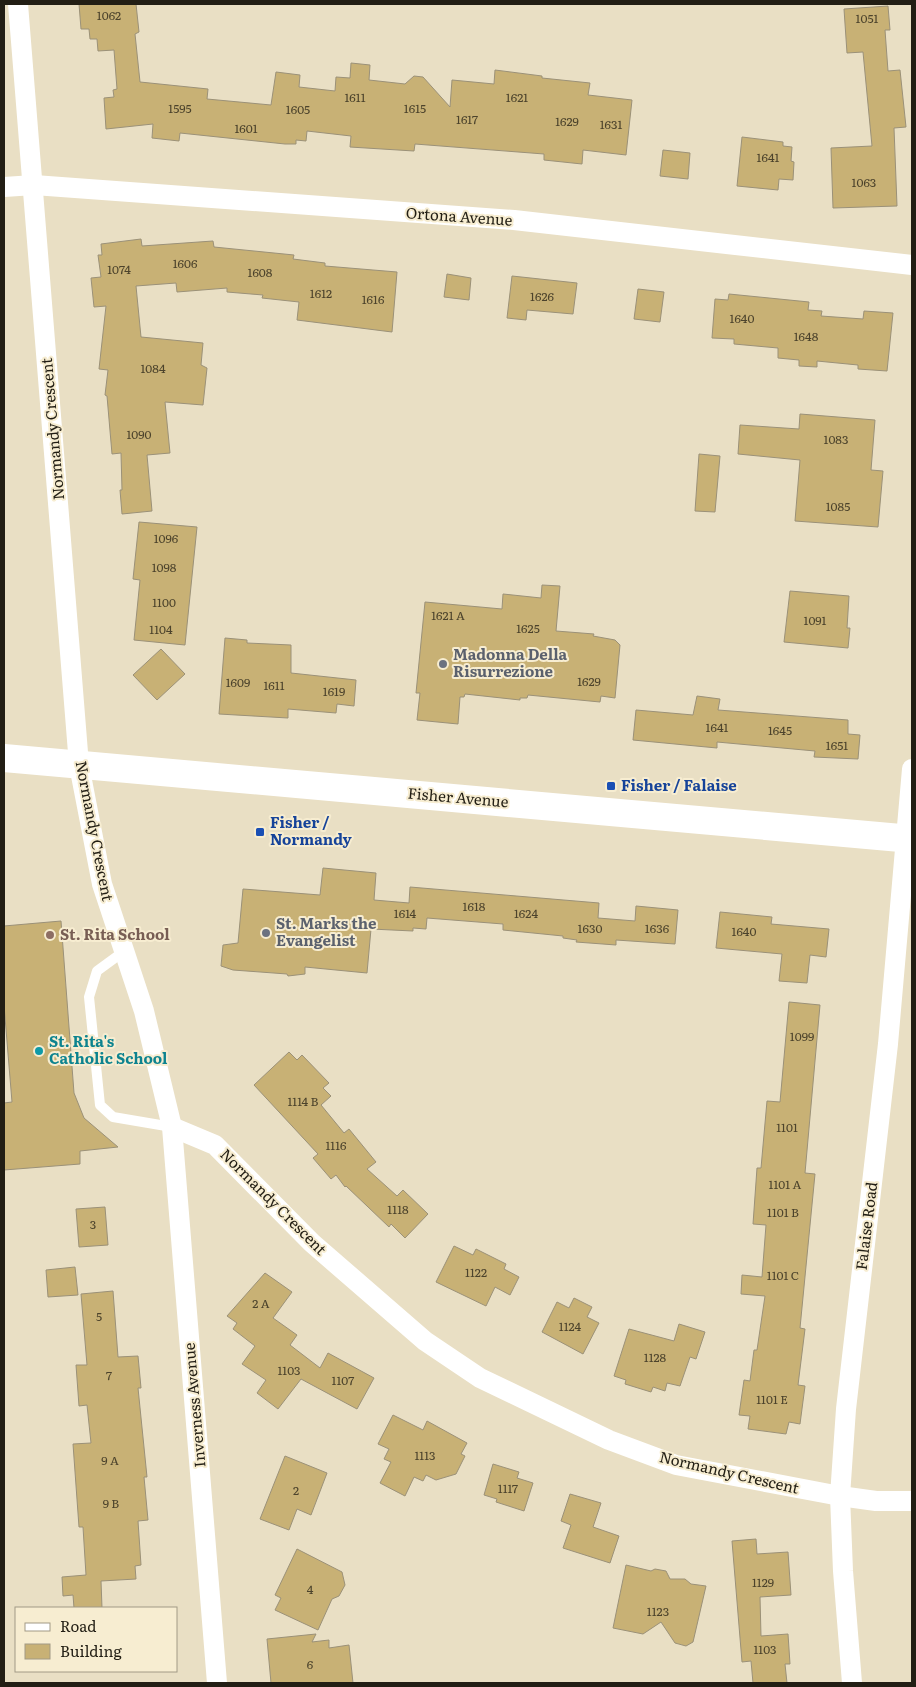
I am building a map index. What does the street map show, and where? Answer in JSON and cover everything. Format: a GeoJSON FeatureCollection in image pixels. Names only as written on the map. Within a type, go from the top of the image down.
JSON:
{"type":"FeatureCollection","features":[{"type":"Feature","properties":{"kind":"main road","name":"Fisher Avenue"},"geometry":{"type":"LineString","coordinates":[[4,758],[909,838]]}},
{"type":"Feature","properties":{"kind":"street","name":"Normandy Crescent"},"geometry":{"type":"LineString","coordinates":[[18,4],[80,764],[102,884],[144,1010],[172,1127],[215,1144],[312,1243],[425,1341],[480,1378],[609,1440],[676,1465],[840,1496],[876,1501],[912,1500]]}},
{"type":"Feature","properties":{"kind":"street","name":"Ortona Avenue"},"geometry":{"type":"LineString","coordinates":[[4,188],[34,185],[514,220],[912,265]]}},
{"type":"Feature","properties":{"kind":"street","name":"Falaise Road"},"geometry":{"type":"LineString","coordinates":[[852,1683],[843,1571],[840,1496],[846,1409],[888,1044],[909,838],[912,769]]}},
{"type":"Feature","properties":{"kind":"street","name":"Inverness Avenue"},"geometry":{"type":"LineString","coordinates":[[172,1127],[217,1683]]}},
{"type":"Feature","properties":{"kind":"lane"},"geometry":{"type":"LineString","coordinates":[[124,952],[97,971],[89,997],[100,1105],[113,1117],[172,1127]]}},
{"type":"Feature","properties":{"kind":"building"},"geometry":{"type":"Polygon","coordinates":[[[79,4],[136,4],[139,32],[135,34],[140,82],[208,89],[207,99],[271,105],[276,72],[300,75],[299,87],[335,91],[336,77],[350,78],[351,63],[370,65],[369,80],[405,84],[414,76],[423,77],[450,107],[452,80],[494,84],[495,70],[542,76],[542,78],[590,83],[588,95],[632,100],[626,155],[583,150],[582,164],[544,160],[544,154],[415,144],[414,151],[350,147],[351,136],[307,131],[306,141],[296,140],[296,144],[285,144],[180,133],[179,141],[152,138],[153,124],[106,129],[104,98],[114,97],[113,90],[117,89],[114,50],[98,51],[97,39],[90,39],[89,29],[81,29],[79,4]]]}},
{"type":"Feature","properties":{"kind":"building"},"geometry":{"type":"Polygon","coordinates":[[[888,6],[890,30],[885,30],[888,71],[900,70],[906,127],[894,128],[897,206],[833,208],[831,148],[872,146],[863,52],[847,53],[844,9],[888,6]]]}},
{"type":"Feature","properties":{"kind":"building"},"geometry":{"type":"Polygon","coordinates":[[[742,137],[783,142],[783,146],[792,147],[791,161],[794,162],[793,180],[779,179],[778,190],[737,186],[742,137]]]}},
{"type":"Feature","properties":{"kind":"building"},"geometry":{"type":"Polygon","coordinates":[[[663,150],[690,153],[688,179],[660,176],[663,150]]]}},
{"type":"Feature","properties":{"kind":"building"},"geometry":{"type":"Polygon","coordinates":[[[141,239],[142,246],[213,241],[214,247],[294,255],[293,259],[325,263],[325,266],[397,272],[392,332],[297,320],[299,302],[262,298],[263,295],[227,292],[227,288],[177,292],[176,283],[136,286],[141,337],[203,343],[201,365],[207,368],[203,405],[165,402],[170,453],[147,455],[152,511],[122,514],[120,490],[122,490],[121,453],[112,454],[107,396],[105,395],[108,370],[99,369],[106,306],[94,307],[91,278],[101,277],[98,255],[102,255],[101,244],[141,239]]]}},
{"type":"Feature","properties":{"kind":"building"},"geometry":{"type":"Polygon","coordinates":[[[447,274],[471,278],[469,300],[444,297],[447,274]]]}},
{"type":"Feature","properties":{"kind":"building"},"geometry":{"type":"Polygon","coordinates":[[[512,276],[577,283],[573,314],[527,310],[526,320],[507,318],[512,276]]]}},
{"type":"Feature","properties":{"kind":"building"},"geometry":{"type":"Polygon","coordinates":[[[638,289],[664,292],[660,322],[634,319],[638,289]]]}},
{"type":"Feature","properties":{"kind":"building"},"geometry":{"type":"Polygon","coordinates":[[[729,294],[809,302],[808,310],[822,311],[821,316],[863,319],[864,311],[893,313],[887,371],[858,369],[858,365],[817,361],[817,367],[799,366],[799,360],[778,358],[778,348],[734,344],[734,339],[712,338],[715,299],[728,300],[729,294]]]}},
{"type":"Feature","properties":{"kind":"building"},"geometry":{"type":"Polygon","coordinates":[[[800,414],[875,420],[871,470],[883,471],[878,527],[795,521],[800,460],[738,454],[740,425],[799,429],[800,414]]]}},
{"type":"Feature","properties":{"kind":"building"},"geometry":{"type":"Polygon","coordinates":[[[699,454],[720,456],[715,512],[695,511],[699,454]]]}},
{"type":"Feature","properties":{"kind":"building"},"geometry":{"type":"Polygon","coordinates":[[[139,522],[197,527],[185,645],[134,640],[140,580],[133,579],[139,522]]]}},
{"type":"Feature","properties":{"kind":"building"},"geometry":{"type":"Polygon","coordinates":[[[542,585],[560,586],[556,631],[594,634],[593,636],[615,640],[620,645],[615,698],[601,696],[600,702],[528,695],[527,698],[520,698],[520,700],[465,694],[464,697],[460,697],[458,724],[417,720],[420,693],[416,693],[425,602],[502,609],[503,594],[541,598],[542,585]]]}},
{"type":"Feature","properties":{"kind":"building"},"geometry":{"type":"Polygon","coordinates":[[[790,591],[849,596],[847,628],[850,628],[848,648],[784,642],[790,591]]]}},
{"type":"Feature","properties":{"kind":"building"},"geometry":{"type":"Polygon","coordinates":[[[225,638],[247,640],[247,643],[291,645],[291,673],[356,680],[354,706],[337,704],[336,713],[288,709],[288,718],[219,714],[225,638]]]}},
{"type":"Feature","properties":{"kind":"building"},"geometry":{"type":"Polygon","coordinates":[[[161,649],[185,674],[157,700],[133,675],[161,649]]]}},
{"type":"Feature","properties":{"kind":"building"},"geometry":{"type":"Polygon","coordinates":[[[697,696],[720,699],[718,710],[848,720],[848,734],[860,735],[858,759],[814,757],[815,751],[717,742],[717,748],[633,740],[636,710],[693,715],[697,696]]]}},
{"type":"Feature","properties":{"kind":"building"},"geometry":{"type":"Polygon","coordinates":[[[323,868],[376,873],[374,900],[409,903],[410,887],[599,903],[598,918],[635,921],[636,906],[678,910],[675,944],[616,940],[616,945],[576,942],[577,940],[563,938],[563,936],[503,930],[503,924],[427,918],[426,929],[413,928],[413,931],[371,929],[367,973],[305,967],[305,974],[288,976],[287,974],[233,970],[221,966],[223,945],[238,943],[243,889],[320,895],[323,868]]]}},
{"type":"Feature","properties":{"kind":"building"},"geometry":{"type":"Polygon","coordinates":[[[720,912],[772,917],[771,924],[829,929],[826,957],[810,955],[807,983],[779,981],[782,954],[716,948],[720,912]]]}},
{"type":"Feature","properties":{"kind":"building","name":"St. Rita's Catholic School"},"geometry":{"type":"Polygon","coordinates":[[[61,921],[74,1093],[84,1118],[118,1147],[80,1151],[80,1164],[4,1170],[4,1103],[12,1102],[4,1005],[4,926],[61,921]]]}},
{"type":"Feature","properties":{"kind":"building"},"geometry":{"type":"Polygon","coordinates":[[[789,1002],[820,1005],[805,1173],[815,1174],[800,1328],[805,1329],[798,1385],[805,1386],[800,1424],[789,1422],[786,1434],[748,1429],[750,1416],[739,1415],[744,1380],[750,1381],[754,1350],[757,1350],[765,1296],[741,1294],[742,1275],[762,1277],[766,1225],[753,1224],[757,1168],[761,1168],[767,1101],[780,1102],[789,1002]]]}},
{"type":"Feature","properties":{"kind":"building"},"geometry":{"type":"Polygon","coordinates":[[[289,1052],[297,1060],[302,1055],[329,1083],[323,1088],[331,1096],[321,1105],[344,1133],[349,1129],[376,1162],[367,1169],[397,1196],[403,1190],[428,1214],[405,1238],[391,1224],[389,1227],[345,1187],[336,1175],[331,1179],[313,1158],[318,1154],[254,1085],[289,1052]]]}},
{"type":"Feature","properties":{"kind":"building"},"geometry":{"type":"Polygon","coordinates":[[[105,1207],[108,1245],[79,1247],[76,1209],[105,1207]]]}},
{"type":"Feature","properties":{"kind":"building"},"geometry":{"type":"Polygon","coordinates":[[[454,1246],[473,1255],[476,1249],[506,1264],[504,1269],[519,1277],[510,1295],[495,1287],[486,1306],[436,1282],[454,1246]]]}},
{"type":"Feature","properties":{"kind":"building"},"geometry":{"type":"Polygon","coordinates":[[[75,1267],[78,1295],[48,1297],[46,1270],[75,1267]]]}},
{"type":"Feature","properties":{"kind":"building"},"geometry":{"type":"Polygon","coordinates":[[[265,1273],[292,1292],[273,1318],[297,1335],[290,1345],[320,1368],[328,1353],[374,1378],[357,1409],[301,1379],[278,1409],[257,1393],[266,1380],[242,1364],[255,1346],[233,1329],[237,1323],[227,1316],[265,1273]]]}},
{"type":"Feature","properties":{"kind":"building"},"geometry":{"type":"Polygon","coordinates":[[[113,1291],[118,1357],[138,1356],[141,1388],[138,1388],[147,1477],[144,1477],[148,1520],[138,1521],[141,1565],[135,1566],[136,1579],[101,1581],[102,1607],[74,1607],[73,1595],[63,1596],[62,1577],[86,1575],[83,1527],[79,1527],[73,1444],[91,1443],[87,1405],[79,1406],[76,1365],[87,1365],[81,1294],[113,1291]]]}},
{"type":"Feature","properties":{"kind":"building"},"geometry":{"type":"Polygon","coordinates":[[[574,1298],[592,1307],[587,1317],[599,1323],[583,1354],[542,1332],[557,1302],[569,1308],[574,1298]]]}},
{"type":"Feature","properties":{"kind":"building"},"geometry":{"type":"Polygon","coordinates":[[[679,1324],[705,1332],[696,1359],[690,1357],[680,1386],[667,1383],[665,1391],[653,1387],[651,1392],[625,1384],[626,1380],[614,1376],[629,1329],[674,1341],[679,1324]]]}},
{"type":"Feature","properties":{"kind":"building"},"geometry":{"type":"Polygon","coordinates":[[[393,1415],[423,1430],[427,1421],[467,1443],[461,1454],[465,1456],[456,1474],[436,1480],[426,1475],[423,1481],[414,1477],[405,1496],[380,1483],[391,1462],[384,1459],[389,1449],[378,1444],[393,1415]]]}},
{"type":"Feature","properties":{"kind":"building"},"geometry":{"type":"Polygon","coordinates":[[[285,1456],[327,1473],[311,1515],[297,1509],[289,1530],[260,1519],[285,1456]]]}},
{"type":"Feature","properties":{"kind":"building"},"geometry":{"type":"Polygon","coordinates":[[[493,1464],[519,1472],[517,1478],[533,1483],[524,1511],[496,1502],[497,1499],[484,1495],[493,1464]]]}},
{"type":"Feature","properties":{"kind":"building"},"geometry":{"type":"Polygon","coordinates":[[[570,1494],[601,1503],[593,1527],[619,1536],[610,1563],[563,1548],[571,1525],[561,1521],[570,1494]]]}},
{"type":"Feature","properties":{"kind":"building"},"geometry":{"type":"Polygon","coordinates":[[[756,1539],[757,1554],[788,1552],[791,1595],[760,1597],[761,1636],[788,1634],[790,1664],[785,1664],[787,1683],[753,1683],[751,1661],[742,1662],[732,1541],[756,1539]]]}},
{"type":"Feature","properties":{"kind":"building"},"geometry":{"type":"Polygon","coordinates":[[[297,1549],[342,1572],[345,1585],[339,1596],[332,1599],[318,1630],[275,1610],[281,1598],[275,1595],[297,1549]]]}},
{"type":"Feature","properties":{"kind":"building"},"geometry":{"type":"Polygon","coordinates":[[[626,1565],[651,1571],[655,1569],[666,1571],[670,1579],[685,1579],[691,1584],[706,1586],[693,1642],[686,1646],[675,1643],[661,1622],[643,1634],[613,1628],[626,1565]]]}},
{"type":"Feature","properties":{"kind":"building"},"geometry":{"type":"Polygon","coordinates":[[[316,1634],[312,1642],[329,1640],[329,1648],[349,1645],[353,1683],[271,1683],[267,1639],[316,1634]]]}},
{"type":"Feature","properties":{"kind":"place","name":"Madonna Della Risurrezione"},"geometry":{"type":"Point","coordinates":[443,664]}},
{"type":"Feature","properties":{"kind":"place","name":"Fisher / Falaise"},"geometry":{"type":"Point","coordinates":[611,786]}},
{"type":"Feature","properties":{"kind":"place","name":"Fisher / Normandy"},"geometry":{"type":"Point","coordinates":[260,832]}},
{"type":"Feature","properties":{"kind":"place","name":"St. Marks the Evangelist"},"geometry":{"type":"Point","coordinates":[266,933]}},
{"type":"Feature","properties":{"kind":"place","name":"St. Rita School"},"geometry":{"type":"Point","coordinates":[50,935]}},
{"type":"Feature","properties":{"kind":"place","name":"St. Rita's Catholic School"},"geometry":{"type":"Point","coordinates":[39,1051]}}]}
